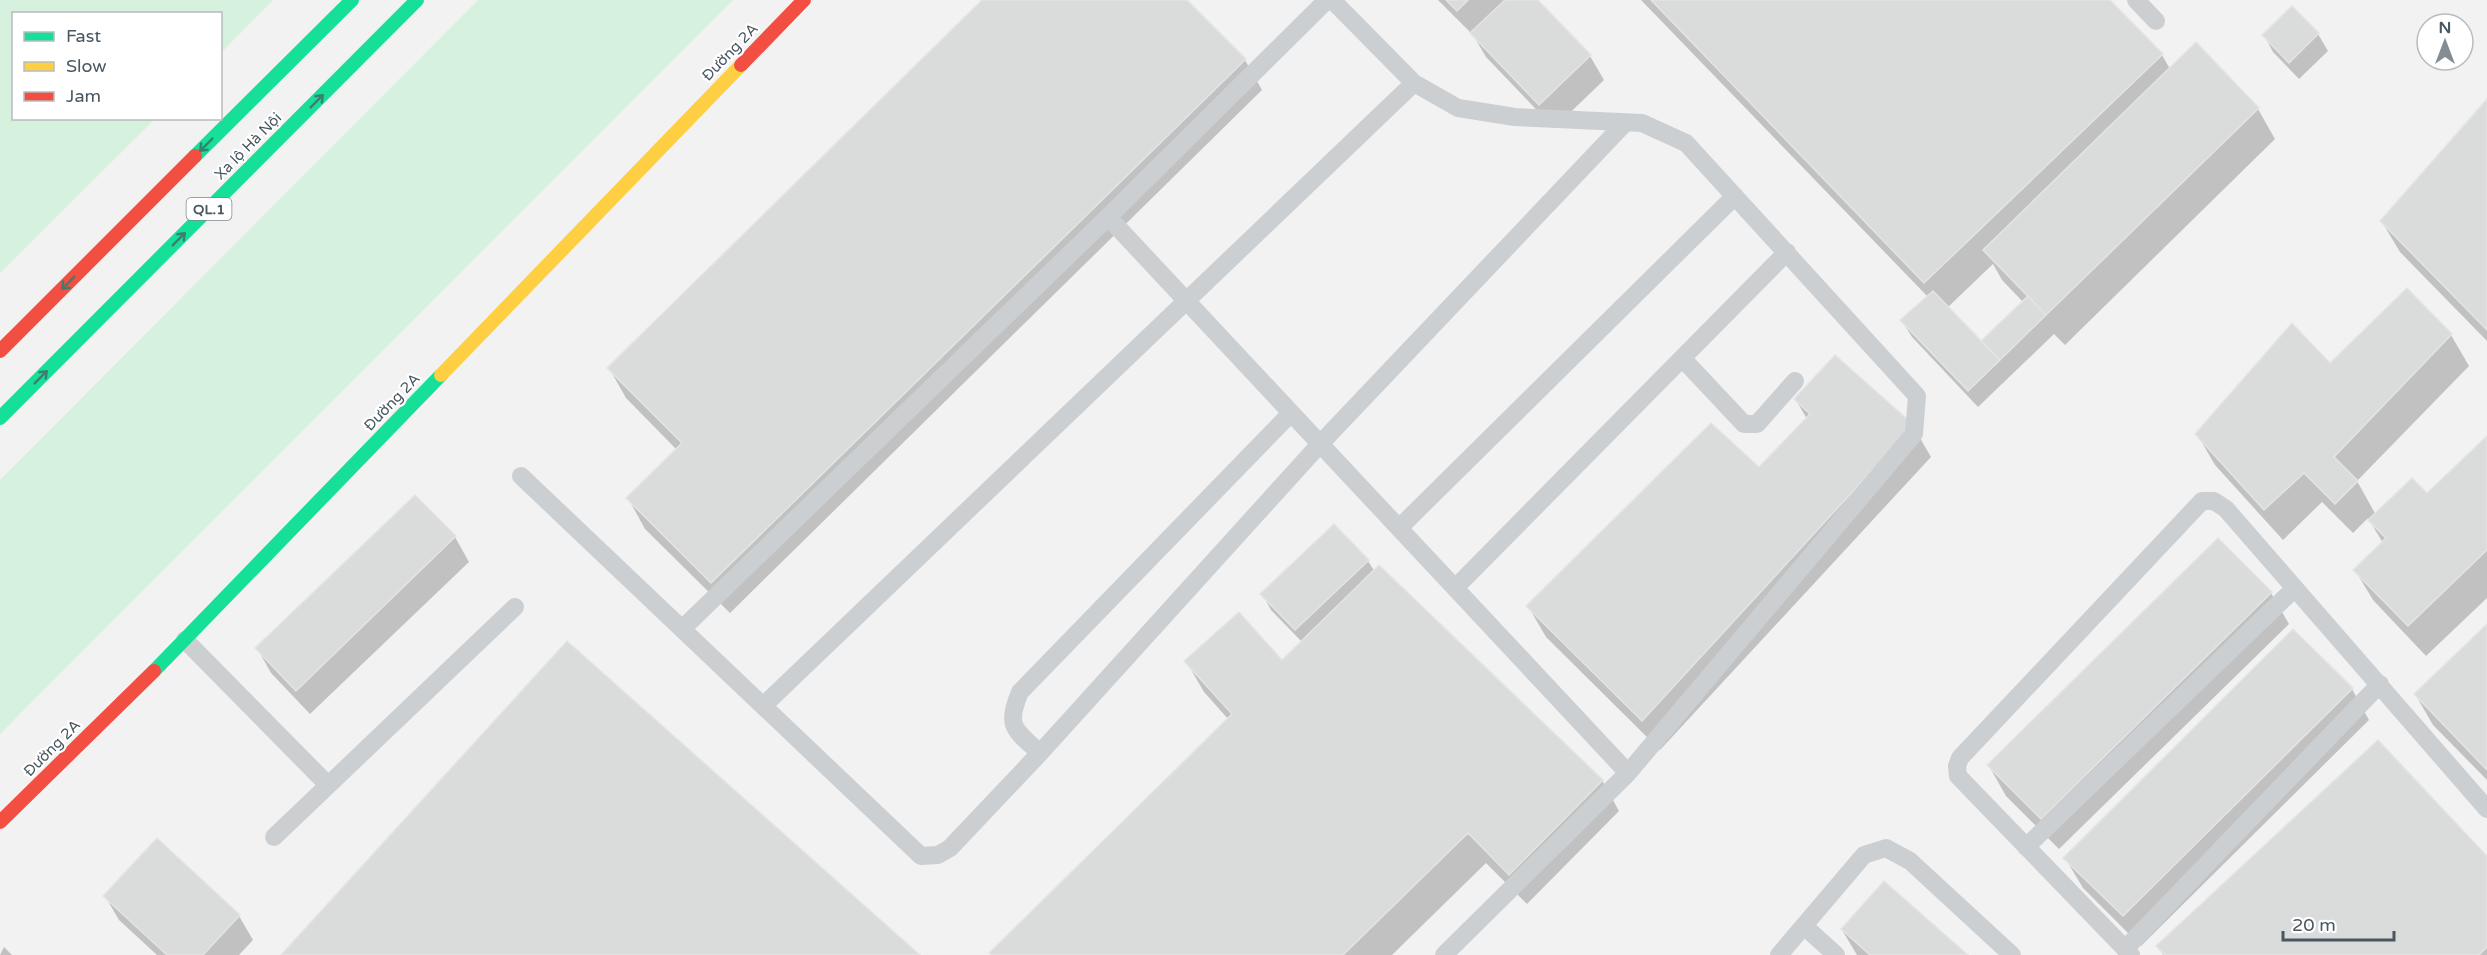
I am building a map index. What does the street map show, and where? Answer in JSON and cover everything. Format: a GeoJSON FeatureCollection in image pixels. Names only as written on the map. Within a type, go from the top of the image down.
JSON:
{"type":"FeatureCollection","features":[{"type":"Feature","properties":{"kind":"main road","name":"Xa lộ Hà Nội"},"geometry":{"type":"LineString","coordinates":[[0,351],[351,0]]}},
{"type":"Feature","properties":{"kind":"main road","name":"Xa lộ Hà Nội"},"geometry":{"type":"LineString","coordinates":[[0,418],[417,0]]}},
{"type":"Feature","properties":{"kind":"main road","name":"Đường 2A"},"geometry":{"type":"LineString","coordinates":[[0,822],[185,640],[804,0]]}},
{"type":"Feature","properties":{"kind":"lane"},"geometry":{"type":"LineString","coordinates":[[681,628],[1108,217],[1327,0]]}},
{"type":"Feature","properties":{"kind":"lane"},"geometry":{"type":"LineString","coordinates":[[1332,0],[1414,83],[1458,108],[1515,117],[1642,123],[1686,143],[1917,396],[1914,434],[1628,773],[1444,955]]}},
{"type":"Feature","properties":{"kind":"lane"},"geometry":{"type":"LineString","coordinates":[[2136,0],[2156,21]]}},
{"type":"Feature","properties":{"kind":"lane"},"geometry":{"type":"LineString","coordinates":[[764,706],[1414,83]]}},
{"type":"Feature","properties":{"kind":"lane"},"geometry":{"type":"LineString","coordinates":[[521,476],[921,856],[938,855],[950,848],[1040,753],[1320,444],[1625,123]]}},
{"type":"Feature","properties":{"kind":"lane"},"geometry":{"type":"LineString","coordinates":[[1399,528],[1735,196]]}},
{"type":"Feature","properties":{"kind":"lane"},"geometry":{"type":"LineString","coordinates":[[1108,217],[1628,773]]}},
{"type":"Feature","properties":{"kind":"lane"},"geometry":{"type":"LineString","coordinates":[[1455,588],[1787,252]]}},
{"type":"Feature","properties":{"kind":"lane"},"geometry":{"type":"LineString","coordinates":[[1682,358],[1744,424],[1757,424],[1795,381]]}},
{"type":"Feature","properties":{"kind":"lane"},"geometry":{"type":"LineString","coordinates":[[1040,753],[1013,729],[1011,713],[1020,692],[1291,413]]}},
{"type":"Feature","properties":{"kind":"lane"},"geometry":{"type":"LineString","coordinates":[[2380,684],[2128,952],[1958,776],[1957,766],[1960,758],[2202,501],[2214,501],[2226,509],[2380,684],[2487,809]]}},
{"type":"Feature","properties":{"kind":"lane"},"geometry":{"type":"LineString","coordinates":[[2026,847],[2295,588]]}},
{"type":"Feature","properties":{"kind":"lane"},"geometry":{"type":"LineString","coordinates":[[274,837],[515,607]]}},
{"type":"Feature","properties":{"kind":"lane"},"geometry":{"type":"LineString","coordinates":[[185,640],[328,785]]}},
{"type":"Feature","properties":{"kind":"lane"},"geometry":{"type":"LineString","coordinates":[[1779,955],[1864,855],[1886,848],[1910,861],[2012,955]]}},
{"type":"Feature","properties":{"kind":"lane"},"geometry":{"type":"LineString","coordinates":[[1804,926],[1836,955]]}},
{"type":"Feature","properties":{"kind":"green space"},"geometry":{"type":"Polygon","coordinates":[[[0,0],[273,0],[222,52],[222,12],[12,12],[12,120],[154,120],[0,273],[0,0]]]}},
{"type":"Feature","properties":{"kind":"green space"},"geometry":{"type":"Polygon","coordinates":[[[478,0],[733,0],[0,734],[0,480],[478,0]]]}},
{"type":"Feature","properties":{"kind":"building"},"geometry":{"type":"Polygon","coordinates":[[[982,0],[1187,0],[1246,59],[711,583],[626,498],[682,443],[607,368],[982,0]]]}},
{"type":"Feature","properties":{"kind":"building"},"geometry":{"type":"Polygon","coordinates":[[[1446,0],[1468,0],[1457,11],[1446,0]]]}},
{"type":"Feature","properties":{"kind":"building"},"geometry":{"type":"Polygon","coordinates":[[[1505,0],[1538,0],[1591,55],[1539,105],[1470,33],[1505,0]]]}},
{"type":"Feature","properties":{"kind":"building"},"geometry":{"type":"Polygon","coordinates":[[[1651,0],[2110,0],[2163,54],[1924,283],[1651,0]]]}},
{"type":"Feature","properties":{"kind":"building"},"geometry":{"type":"Polygon","coordinates":[[[2292,6],[2319,33],[2289,63],[2262,35],[2292,6]]]}},
{"type":"Feature","properties":{"kind":"building"},"geometry":{"type":"Polygon","coordinates":[[[2196,42],[2259,108],[2046,315],[1983,250],[2196,42]]]}},
{"type":"Feature","properties":{"kind":"building"},"geometry":{"type":"Polygon","coordinates":[[[2487,99],[2487,330],[2380,221],[2487,99]]]}},
{"type":"Feature","properties":{"kind":"building"},"geometry":{"type":"Polygon","coordinates":[[[2407,288],[2452,334],[2334,457],[2358,481],[2335,504],[2304,473],[2264,510],[2195,434],[2292,323],[2330,363],[2407,288]]]}},
{"type":"Feature","properties":{"kind":"building"},"geometry":{"type":"Polygon","coordinates":[[[1933,291],[2000,360],[1968,391],[1900,320],[1933,291]]]}},
{"type":"Feature","properties":{"kind":"building"},"geometry":{"type":"Polygon","coordinates":[[[2028,296],[2046,315],[2000,360],[1981,341],[2028,296]]]}},
{"type":"Feature","properties":{"kind":"building"},"geometry":{"type":"Polygon","coordinates":[[[1835,355],[1914,425],[1642,721],[1526,606],[1711,423],[1759,467],[1810,414],[1794,399],[1835,355]]]}},
{"type":"Feature","properties":{"kind":"building"},"geometry":{"type":"Polygon","coordinates":[[[2487,436],[2487,550],[2408,626],[2353,570],[2386,538],[2368,520],[2412,478],[2427,493],[2487,436]]]}},
{"type":"Feature","properties":{"kind":"building"},"geometry":{"type":"Polygon","coordinates":[[[415,495],[456,536],[296,691],[255,648],[415,495]]]}},
{"type":"Feature","properties":{"kind":"building"},"geometry":{"type":"Polygon","coordinates":[[[1334,524],[1369,560],[1295,630],[1260,594],[1334,524]]]}},
{"type":"Feature","properties":{"kind":"building"},"geometry":{"type":"Polygon","coordinates":[[[2218,538],[2272,592],[2041,819],[1987,765],[2218,538]]]}},
{"type":"Feature","properties":{"kind":"building"},"geometry":{"type":"Polygon","coordinates":[[[1379,565],[1603,780],[1509,875],[1468,833],[1343,955],[992,955],[989,953],[1232,714],[1184,661],[1239,612],[1282,660],[1379,565]]]}},
{"type":"Feature","properties":{"kind":"building"},"geometry":{"type":"Polygon","coordinates":[[[2487,624],[2487,770],[2414,694],[2487,624]]]}},
{"type":"Feature","properties":{"kind":"building"},"geometry":{"type":"Polygon","coordinates":[[[2293,629],[2353,688],[2123,916],[2063,858],[2293,629]]]}},
{"type":"Feature","properties":{"kind":"building"},"geometry":{"type":"Polygon","coordinates":[[[567,641],[920,955],[281,955],[567,641]]]}},
{"type":"Feature","properties":{"kind":"building"},"geometry":{"type":"Polygon","coordinates":[[[2378,740],[2487,856],[2487,947],[2479,955],[2165,955],[2156,946],[2378,740]]]}},
{"type":"Feature","properties":{"kind":"building"},"geometry":{"type":"Polygon","coordinates":[[[157,838],[240,915],[203,955],[167,955],[103,896],[157,838]]]}},
{"type":"Feature","properties":{"kind":"building"},"geometry":{"type":"Polygon","coordinates":[[[1884,881],[1968,955],[1870,955],[1841,929],[1884,881]]]}},
{"type":"Feature","properties":{"kind":"traffic: fast"},"geometry":{"type":"LineString","coordinates":[[195,156],[352,0]]}},
{"type":"Feature","properties":{"kind":"traffic: fast"},"geometry":{"type":"LineString","coordinates":[[0,418],[417,0]]}},
{"type":"Feature","properties":{"kind":"traffic: fast"},"geometry":{"type":"LineString","coordinates":[[154,671],[441,375]]}},
{"type":"Feature","properties":{"kind":"traffic: slow"},"geometry":{"type":"LineString","coordinates":[[441,375],[741,65]]}},
{"type":"Feature","properties":{"kind":"traffic: jam"},"geometry":{"type":"LineString","coordinates":[[741,65],[804,0]]}},
{"type":"Feature","properties":{"kind":"traffic: jam"},"geometry":{"type":"LineString","coordinates":[[0,351],[195,156]]}},
{"type":"Feature","properties":{"kind":"traffic: jam"},"geometry":{"type":"LineString","coordinates":[[0,822],[154,671]]}}]}
